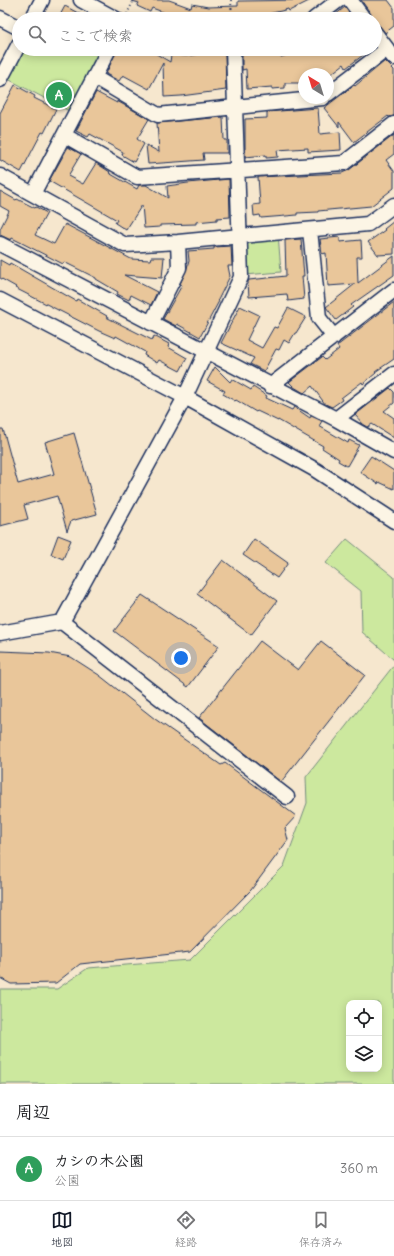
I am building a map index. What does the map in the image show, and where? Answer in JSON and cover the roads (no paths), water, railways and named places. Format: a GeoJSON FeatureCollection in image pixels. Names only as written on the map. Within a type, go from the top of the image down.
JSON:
{"type":"FeatureCollection","features":[{"type":"Feature","properties":{"kind":"street"},"geometry":{"type":"LineString","coordinates":[[36,12],[42,0]]}},
{"type":"Feature","properties":{"kind":"street"},"geometry":{"type":"LineString","coordinates":[[81,0],[103,12]]}},
{"type":"Feature","properties":{"kind":"street"},"geometry":{"type":"LineString","coordinates":[[324,12],[340,0]]}},
{"type":"Feature","properties":{"kind":"street"},"geometry":{"type":"LineString","coordinates":[[350,0],[359,12]]}},
{"type":"Feature","properties":{"kind":"street"},"geometry":{"type":"LineString","coordinates":[[0,18],[12,24]]}},
{"type":"Feature","properties":{"kind":"street"},"geometry":{"type":"LineString","coordinates":[[334,90],[390,54],[382,43]]}},
{"type":"Feature","properties":{"kind":"street"},"geometry":{"type":"LineString","coordinates":[[0,80],[13,56]]}},
{"type":"Feature","properties":{"kind":"street"},"geometry":{"type":"LineString","coordinates":[[33,194],[105,56]]}},
{"type":"Feature","properties":{"kind":"street"},"geometry":{"type":"LineString","coordinates":[[62,622],[185,397],[241,277],[233,56]]}},
{"type":"Feature","properties":{"kind":"street"},"geometry":{"type":"LineString","coordinates":[[94,77],[158,115],[298,101]]}},
{"type":"Feature","properties":{"kind":"street"},"geometry":{"type":"LineString","coordinates":[[64,134],[137,177],[344,163],[394,124]]}},
{"type":"Feature","properties":{"kind":"street"},"geometry":{"type":"LineString","coordinates":[[0,176],[125,244],[178,242],[368,224],[394,205]]}},
{"type":"Feature","properties":{"kind":"street"},"geometry":{"type":"LineString","coordinates":[[310,230],[319,318],[334,337]]}},
{"type":"Feature","properties":{"kind":"street"},"geometry":{"type":"LineString","coordinates":[[151,323],[179,268],[178,242]]}},
{"type":"Feature","properties":{"kind":"street"},"geometry":{"type":"LineString","coordinates":[[0,244],[270,386],[336,419],[394,452]]}},
{"type":"Feature","properties":{"kind":"street"},"geometry":{"type":"LineString","coordinates":[[270,386],[394,290]]}},
{"type":"Feature","properties":{"kind":"street"},"geometry":{"type":"LineString","coordinates":[[0,300],[185,397],[314,469],[394,522]]}},
{"type":"Feature","properties":{"kind":"street"},"geometry":{"type":"LineString","coordinates":[[336,419],[394,374]]}},
{"type":"Feature","properties":{"kind":"street"},"geometry":{"type":"LineString","coordinates":[[0,633],[62,622],[287,797]]}},
{"type":"Feature","properties":{"kind":"place","name":"カシの木公園"},"geometry":{"type":"Point","coordinates":[59,95]}}]}
